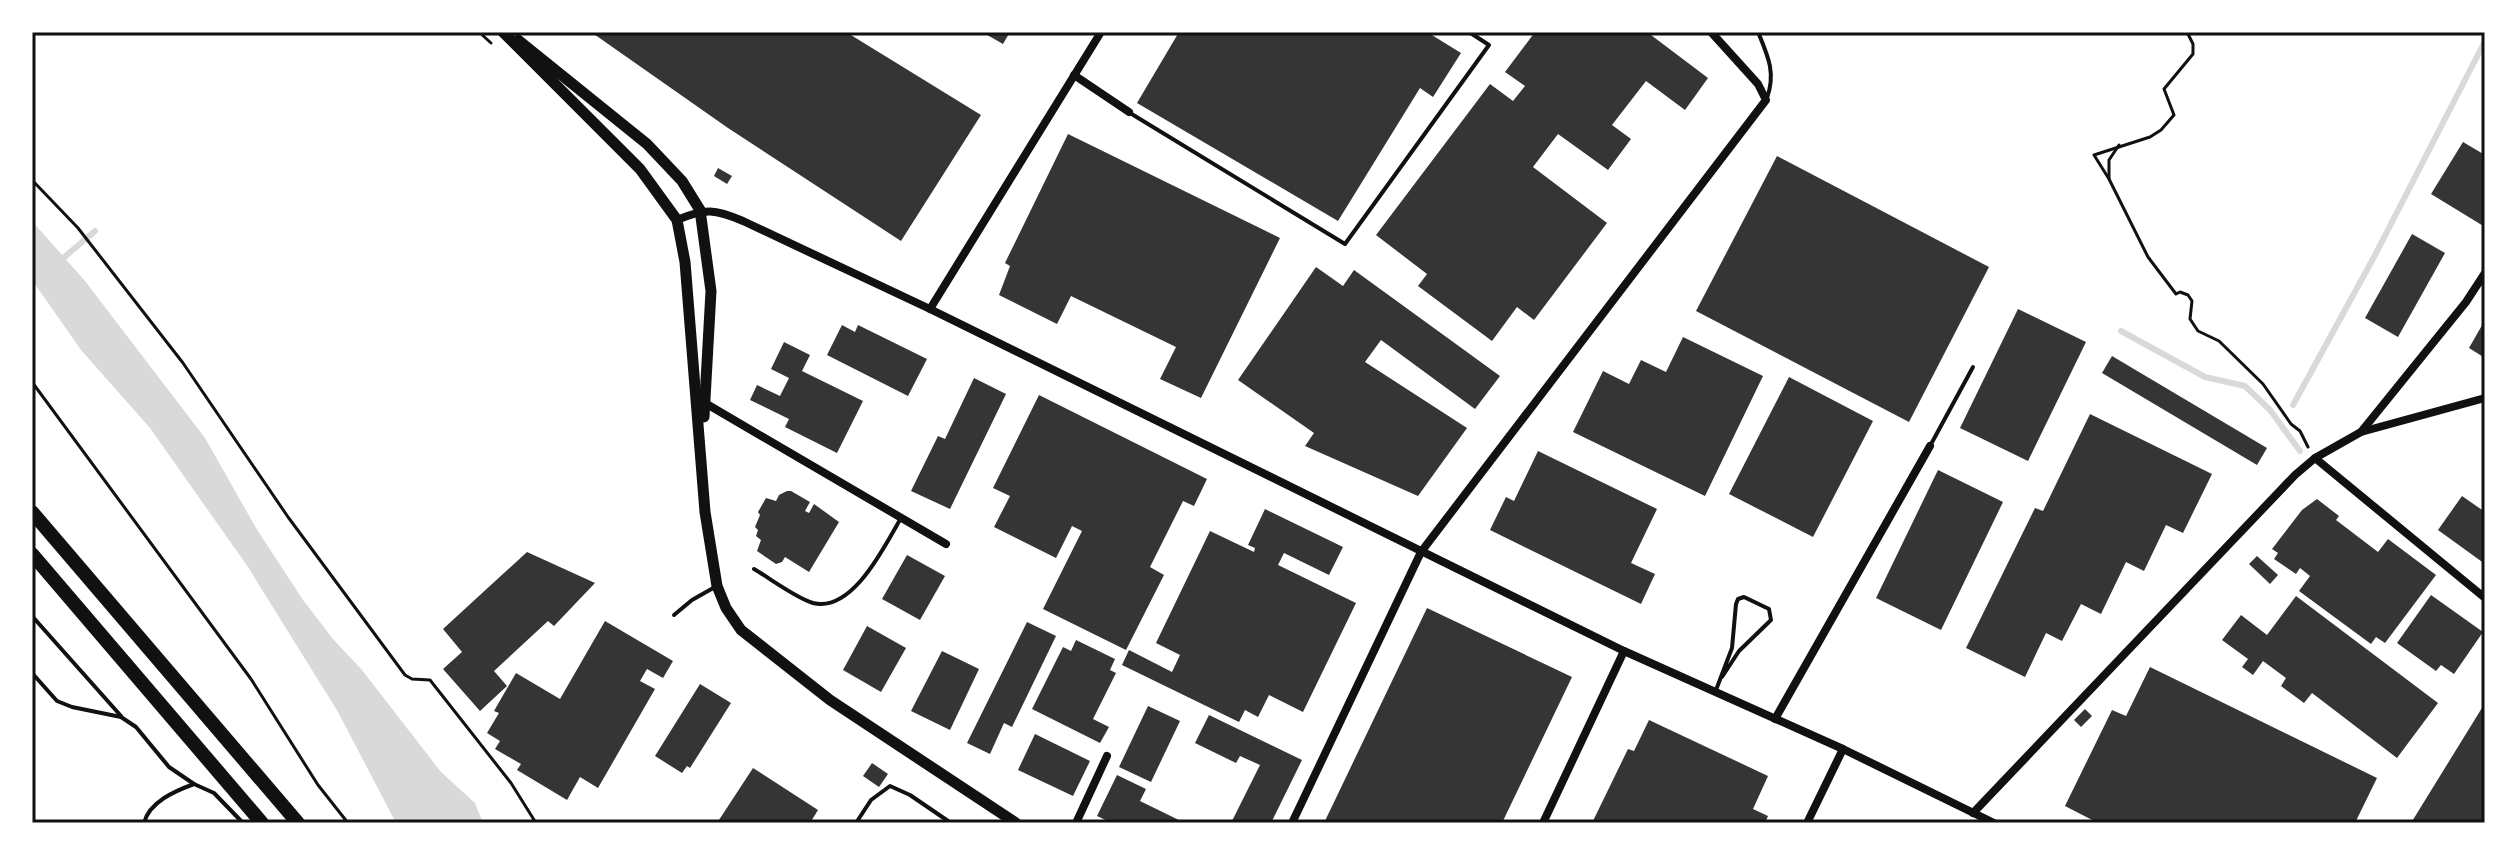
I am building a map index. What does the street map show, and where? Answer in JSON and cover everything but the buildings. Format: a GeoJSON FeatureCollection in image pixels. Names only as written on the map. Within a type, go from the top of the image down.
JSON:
{"type":"FeatureCollection","features":[{"type":"Feature","properties":{"kind":"highway"},"geometry":{"type":"LineString","coordinates":[[32,512],[298,823]]}},
{"type":"Feature","properties":{"kind":"highway"},"geometry":{"type":"LineString","coordinates":[[32,554],[262,823]]}},
{"type":"Feature","properties":{"kind":"street"},"geometry":{"type":"LineString","coordinates":[[506,32],[647,144],[682,181],[700,210],[711,291],[700,458]]}},
{"type":"Feature","properties":{"kind":"street"},"geometry":{"type":"LineString","coordinates":[[506,32],[640,169],[677,220],[685,262],[705,512],[717,586],[726,608],[741,630],[830,700],[1016,823]]}},
{"type":"Feature","properties":{"kind":"street"},"geometry":{"type":"LineString","coordinates":[[930,309],[1101,32]]}},
{"type":"Feature","properties":{"kind":"street"},"geometry":{"type":"LineString","coordinates":[[1292,823],[1421,552],[1766,100],[1758,84],[1711,32]]}},
{"type":"Feature","properties":{"kind":"street"},"geometry":{"type":"LineString","coordinates":[[1074,75],[1129,112]]}},
{"type":"Feature","properties":{"kind":"street"},"geometry":{"type":"LineString","coordinates":[[677,220],[700,210],[722,212],[743,221],[930,309],[1624,651],[1843,749],[1994,823]]}},
{"type":"Feature","properties":{"kind":"street"},"geometry":{"type":"LineString","coordinates":[[2361,432],[2466,302],[2485,273]]}},
{"type":"Feature","properties":{"kind":"street"},"geometry":{"type":"LineString","coordinates":[[1973,813],[2295,475],[2315,458],[2361,432],[2485,398]]}},
{"type":"Feature","properties":{"kind":"street"},"geometry":{"type":"LineString","coordinates":[[705,403],[946,544]]}},
{"type":"Feature","properties":{"kind":"street"},"geometry":{"type":"LineString","coordinates":[[1775,719],[1930,446]]}},
{"type":"Feature","properties":{"kind":"street"},"geometry":{"type":"LineString","coordinates":[[2315,458],[2485,598]]}},
{"type":"Feature","properties":{"kind":"street"},"geometry":{"type":"LineString","coordinates":[[1543,823],[1624,651]]}},
{"type":"Feature","properties":{"kind":"street"},"geometry":{"type":"LineString","coordinates":[[1807,823],[1843,749]]}},
{"type":"Feature","properties":{"kind":"street"},"geometry":{"type":"LineString","coordinates":[[1076,823],[1107,756]]}},
{"type":"Feature","properties":{"kind":"lane"},"geometry":{"type":"LineString","coordinates":[[1129,112],[1345,244],[1489,45],[1469,32]]}},
{"type":"Feature","properties":{"kind":"lane"},"geometry":{"type":"LineString","coordinates":[[1758,32],[1771,65],[1773,82],[1766,100]]}},
{"type":"Feature","properties":{"kind":"lane"},"geometry":{"type":"LineString","coordinates":[[1930,446],[1973,367]]}},
{"type":"Feature","properties":{"kind":"lane"},"geometry":{"type":"LineString","coordinates":[[754,569],[811,602],[827,604],[843,597],[859,583],[875,563],[901,518]]}},
{"type":"Feature","properties":{"kind":"lane"},"geometry":{"type":"LineString","coordinates":[[674,615],[717,586]]}},
{"type":"Feature","properties":{"kind":"lane"},"geometry":{"type":"LineString","coordinates":[[1715,692],[1732,648],[1736,604],[1738,599],[1744,597],[1769,609],[1771,620],[1739,651],[1722,677]]}},
{"type":"Feature","properties":{"kind":"lane"},"geometry":{"type":"LineString","coordinates":[[32,616],[121,717],[136,727],[169,767],[214,793],[243,823]]}},
{"type":"Feature","properties":{"kind":"lane"},"geometry":{"type":"LineString","coordinates":[[32,673],[57,701],[121,717]]}},
{"type":"Feature","properties":{"kind":"lane"},"geometry":{"type":"LineString","coordinates":[[144,823],[145,817],[168,794],[194,784]]}},
{"type":"Feature","properties":{"kind":"lane"},"geometry":{"type":"LineString","coordinates":[[856,823],[871,800],[890,786],[910,795],[951,823]]}},
{"type":"Feature","properties":{"kind":"path"},"geometry":{"type":"LineString","coordinates":[[2187,32],[2193,44],[2193,54],[2164,89],[2174,115],[2150,137],[2094,155],[2148,257],[2176,294],[2188,295],[2192,301],[2190,319],[2198,331],[2219,341],[2263,384],[2291,424],[2300,431],[2315,458]]}},
{"type":"Feature","properties":{"kind":"path"},"geometry":{"type":"LineString","coordinates":[[2109,179],[2109,160],[2119,145]]}},
{"type":"Feature","properties":{"kind":"path"},"geometry":{"type":"LineString","coordinates":[[32,180],[78,228],[183,363],[288,517],[405,675],[412,679],[430,680],[511,783],[536,823]]}},
{"type":"Feature","properties":{"kind":"path"},"geometry":{"type":"LineString","coordinates":[[32,382],[251,679],[318,785],[348,823]]}},
{"type":"Feature","properties":{"kind":"shaded area"},"geometry":{"type":"Polygon","coordinates":[[[32,221],[85,281],[205,438],[256,528],[303,600],[441,772],[475,803],[483,823],[396,823],[338,712],[248,567],[150,428],[81,350],[32,280],[32,221]]]}},
{"type":"Feature","properties":{"kind":"waterway"},"geometry":{"type":"LineString","coordinates":[[2293,405],[2374,257],[2485,41]]}},
{"type":"Feature","properties":{"kind":"waterway"},"geometry":{"type":"LineString","coordinates":[[61,260],[95,231]]}},
{"type":"Feature","properties":{"kind":"waterway"},"geometry":{"type":"LineString","coordinates":[[2121,331],[2205,377],[2245,386],[2270,410],[2300,451]]}}]}
